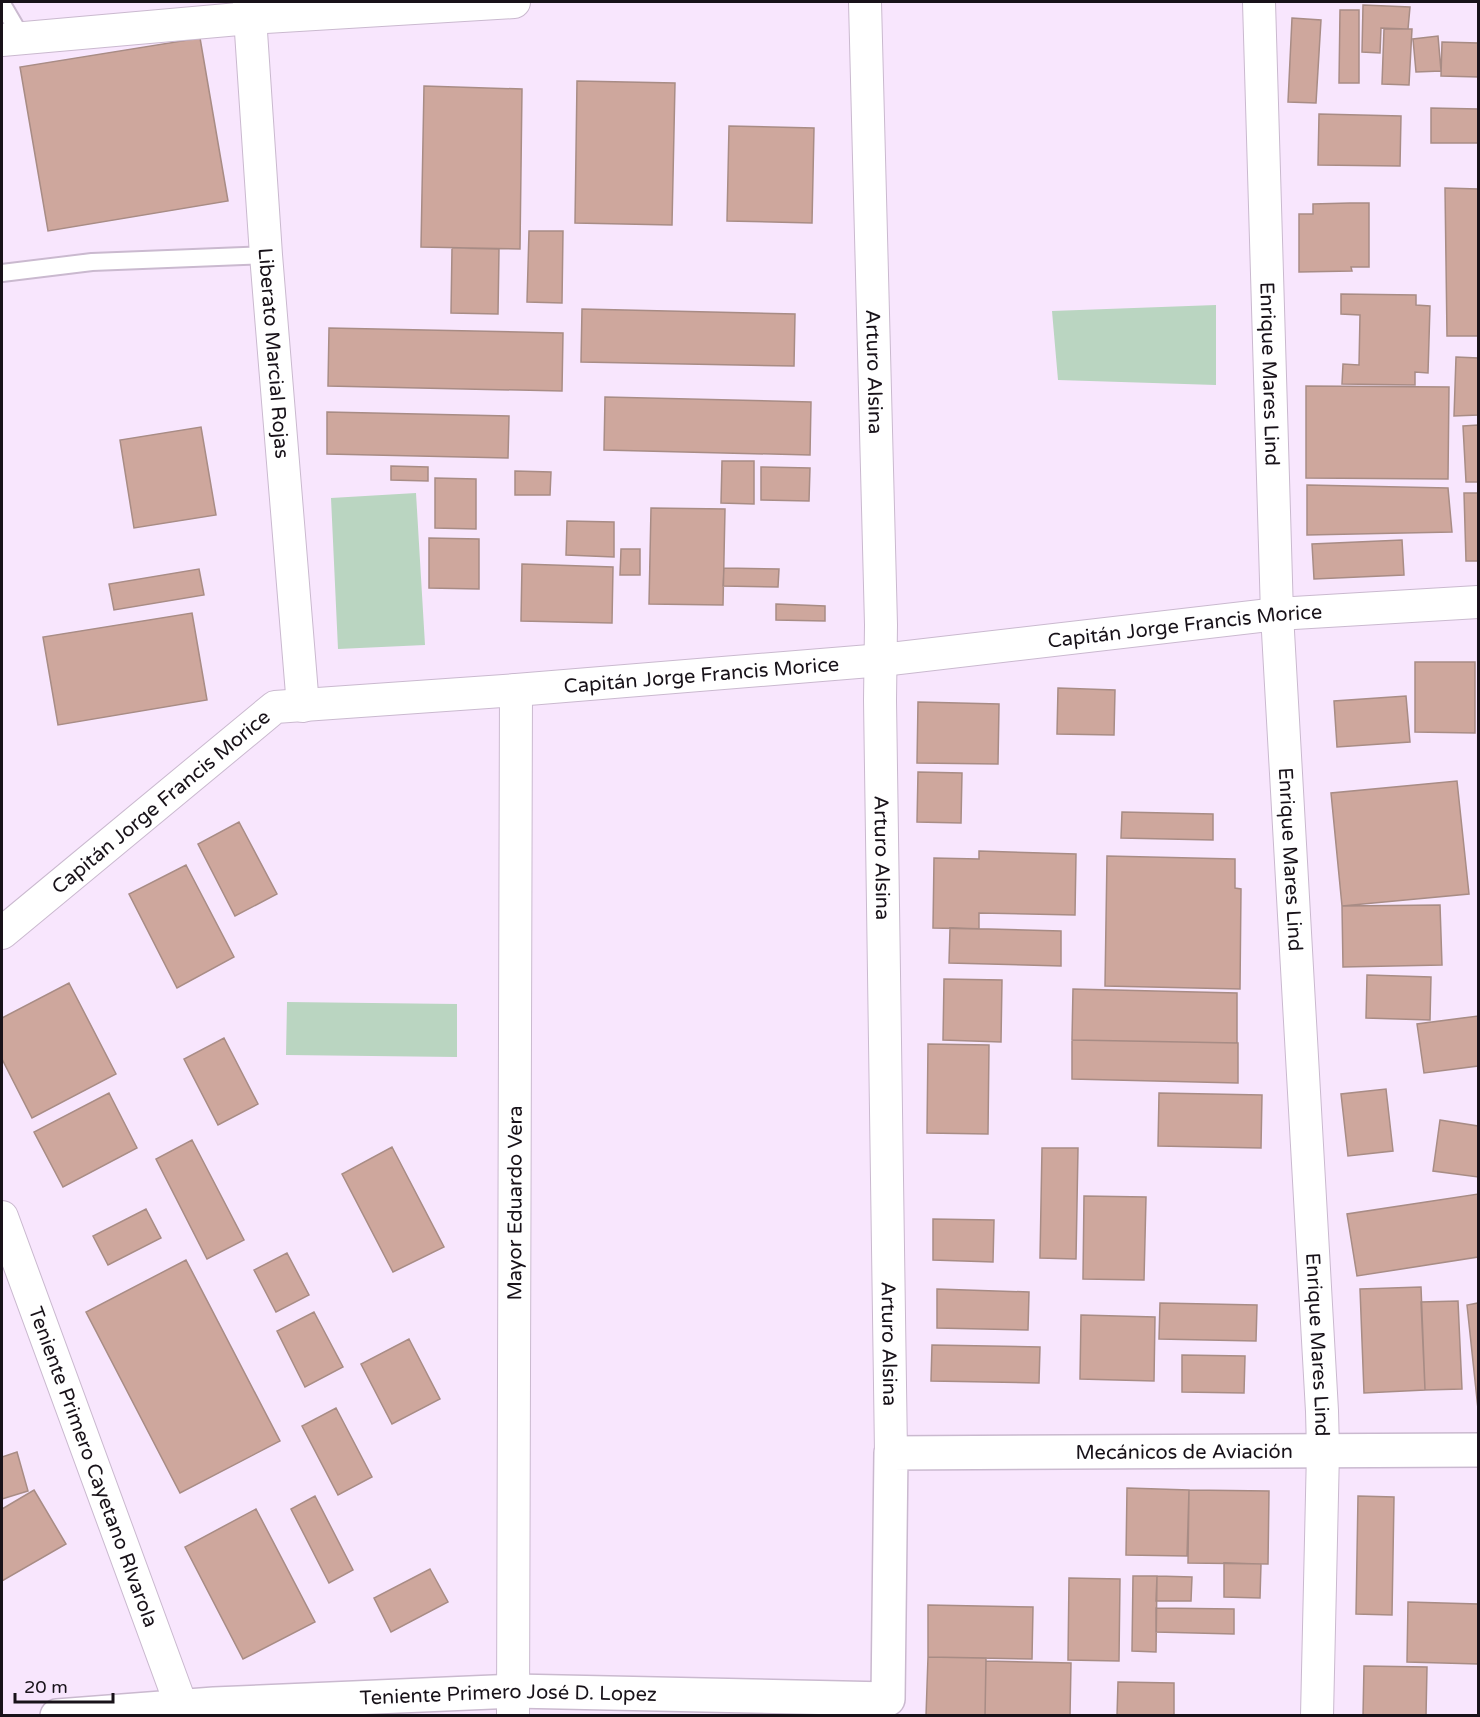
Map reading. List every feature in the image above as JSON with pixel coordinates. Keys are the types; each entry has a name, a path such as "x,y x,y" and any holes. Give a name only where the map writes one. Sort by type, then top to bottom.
{"street":[{"path":"12,39 250,10 514,2"},
{"name":"Arturo Alsina","path":"865,2 882,660 880,700 891,1454 888,1707"},
{"name":"Enrique Mares Lind","path":"1259,2 1277,614 1323,1451 1317,1716"},
{"name":"Liberato Marcial Rojas","path":"250,10 266,255 303,706"},
{"name":"Capitán Jorge Francis Morice","path":"2,933 275,707 882,660 1277,614 1479,602"},
{"name":"Mayor Eduardo Vera","path":"513,1703 516,690"},
{"name":"Teniente Primero Cayetano RIvarola","path":"2,1216 184,1711"},
{"name":"Mecánicos de Aviación","path":"891,1454 1479,1450"},
{"name":"Teniente Primero José D. Lopez","path":"57,1716 513,1703 888,1707"}],"lane":[{"path":"2,3 12,39"},
{"path":"2,273 92,262 266,255"}],"green space":[{"path":"1216,305 1216,385 1058,380 1052,311"},
{"path":"416,493 425,645 338,649 331,498"},
{"path":"287,1002 457,1004 457,1057 286,1055"}],"building":[{"path":"1363,5 1410,7 1408,29 1381,28 1380,53 1362,52"},
{"path":"1340,10 1359,10 1359,83 1339,83"},
{"path":"1292,18 1321,20 1316,103 1288,102"},
{"path":"1384,29 1412,29 1409,85 1382,84"},
{"path":"1438,36 1441,71 1416,72 1413,39"},
{"path":"200,38 228,201 48,231 20,67"},
{"path":"1442,42 1478,43 1478,77 1441,76"},
{"path":"577,81 675,83 672,225 575,223"},
{"path":"424,86 522,89 520,249 421,247"},
{"path":"1431,108 1478,109 1478,143 1431,143"},
{"path":"1319,114 1401,116 1400,166 1318,165"},
{"path":"729,126 814,128 812,223 727,221"},
{"path":"1445,188 1478,189 1478,336 1447,336"},
{"path":"1369,203 1369,267 1351,267 1352,271 1299,272 1299,214 1313,214 1313,204"},
{"path":"529,231 563,231 562,303 527,302"},
{"path":"452,248 499,249 498,314 451,313"},
{"path":"1341,294 1416,295 1416,305 1430,306 1428,373 1415,372 1415,385 1342,384 1343,364 1359,365 1360,315 1341,314"},
{"path":"582,309 795,314 794,366 581,362"},
{"path":"329,328 563,333 562,391 328,386"},
{"path":"1456,357 1478,358 1478,415 1454,416"},
{"path":"1306,386 1449,387 1448,479 1306,478"},
{"path":"605,397 811,402 810,455 604,450"},
{"path":"327,412 509,416 508,458 327,454"},
{"path":"1478,425 1478,482 1466,482 1463,426"},
{"path":"201,427 216,515 134,528 120,440"},
{"path":"722,461 754,461 754,504 721,503"},
{"path":"391,466 428,467 428,481 391,480"},
{"path":"761,467 810,468 809,501 761,500"},
{"path":"515,471 551,472 550,495 515,495"},
{"path":"435,478 476,479 476,529 435,528"},
{"path":"1307,485 1448,488 1452,532 1307,535"},
{"path":"1464,493 1478,493 1478,561 1466,561"},
{"path":"651,508 725,509 723,605 649,604"},
{"path":"567,521 614,522 614,557 566,555"},
{"path":"429,538 479,539 479,589 429,588"},
{"path":"1402,540 1404,575 1314,579 1312,544"},
{"path":"621,549 640,549 640,575 620,575"},
{"path":"522,564 613,567 612,623 521,621"},
{"path":"724,568 779,569 778,587 723,586"},
{"path":"199,569 204,595 114,610 109,584"},
{"path":"776,604 825,606 825,621 776,620"},
{"path":"192,613 207,700 58,725 43,637"},
{"path":"1415,662 1475,662 1475,733 1415,732"},
{"path":"1058,688 1115,690 1114,735 1057,734"},
{"path":"1406,696 1410,742 1337,747 1334,701"},
{"path":"918,702 999,704 998,764 917,763"},
{"path":"918,772 962,773 961,823 917,822"},
{"path":"1457,781 1469,894 1342,906 1331,793"},
{"path":"1122,812 1213,814 1213,840 1121,838"},
{"path":"239,822 277,894 235,916 198,844"},
{"path":"979,851 1076,854 1075,915 979,913 979,929 933,928 934,858 979,859"},
{"path":"1107,856 1235,859 1235,888 1241,889 1240,989 1105,986"},
{"path":"186,865 234,957 177,988 129,894"},
{"path":"1440,905 1442,965 1343,967 1342,906"},
{"path":"950,928 1061,931 1061,966 949,963"},
{"path":"1367,975 1431,977 1430,1020 1366,1018"},
{"path":"944,979 1002,980 1001,1042 943,1040"},
{"path":"69,983 116,1074 32,1118 2,1059 2,1018"},
{"path":"1073,989 1237,993 1237,1043 1072,1040"},
{"path":"1478,1016 1478,1066 1424,1073 1417,1024"},
{"path":"224,1038 258,1104 218,1125 184,1059"},
{"path":"1072,1040 1238,1043 1238,1083 1072,1079"},
{"path":"928,1044 989,1045 988,1134 927,1133"},
{"path":"1386,1089 1393,1151 1348,1156 1341,1094"},
{"path":"109,1093 137,1148 63,1187 34,1132"},
{"path":"1159,1093 1262,1095 1261,1148 1158,1146"},
{"path":"1440,1120 1478,1126 1478,1177 1433,1171"},
{"path":"192,1140 244,1240 207,1259 156,1159"},
{"path":"392,1147 444,1247 393,1272 342,1174"},
{"path":"1042,1148 1078,1148 1076,1259 1040,1258"},
{"path":"1478,1194 1478,1257 1357,1276 1347,1214"},
{"path":"1084,1196 1146,1197 1144,1280 1083,1279"},
{"path":"146,1209 161,1238 108,1265 93,1236"},
{"path":"933,1219 994,1220 993,1262 933,1260"},
{"path":"287,1253 309,1295 276,1312 254,1270"},
{"path":"186,1260 280,1441 180,1493 86,1312"},
{"path":"1421,1287 1425,1390 1364,1393 1360,1289"},
{"path":"937,1289 1029,1292 1028,1330 937,1328"},
{"path":"1458,1301 1462,1389 1425,1390 1421,1302"},
{"path":"1160,1303 1257,1305 1256,1341 1159,1339"},
{"path":"1478,1303 1478,1409 1467,1305"},
{"path":"314,1312 343,1367 305,1387 277,1331"},
{"path":"1081,1315 1155,1317 1154,1381 1080,1379"},
{"path":"409,1339 440,1399 392,1424 361,1364"},
{"path":"932,1345 1040,1347 1039,1383 931,1381"},
{"path":"1182,1355 1245,1356 1244,1393 1182,1392"},
{"path":"336,1408 372,1477 338,1495 302,1426"},
{"path":"17,1452 28,1491 2,1499 2,1457"},
{"path":"1127,1488 1189,1490 1187,1556 1126,1555"},
{"path":"34,1490 66,1544 2,1581 2,1509"},
{"path":"1189,1490 1269,1491 1268,1564 1188,1563"},
{"path":"315,1496 353,1570 329,1583 291,1509"},
{"path":"1358,1496 1394,1497 1392,1615 1356,1614"},
{"path":"256,1509 315,1622 243,1659 185,1547"},
{"path":"1224,1563 1261,1564 1260,1598 1224,1597"},
{"path":"430,1569 448,1602 391,1632 374,1598"},
{"path":"1133,1576 1157,1576 1156,1652 1132,1651"},
{"path":"1157,1576 1192,1577 1191,1601 1156,1601"},
{"path":"1069,1578 1120,1579 1119,1661 1068,1660"},
{"path":"1408,1602 1478,1604 1478,1664 1407,1662"},
{"path":"928,1605 1033,1607 1032,1659 928,1657"},
{"path":"1156,1608 1234,1609 1234,1634 1156,1632"},
{"path":"928,1657 986,1658 985,1716 926,1716"},
{"path":"986,1661 1071,1663 1070,1716 985,1716"},
{"path":"1364,1666 1427,1667 1426,1716 1363,1716"},
{"path":"1118,1682 1174,1683 1174,1716 1117,1716"}]}
